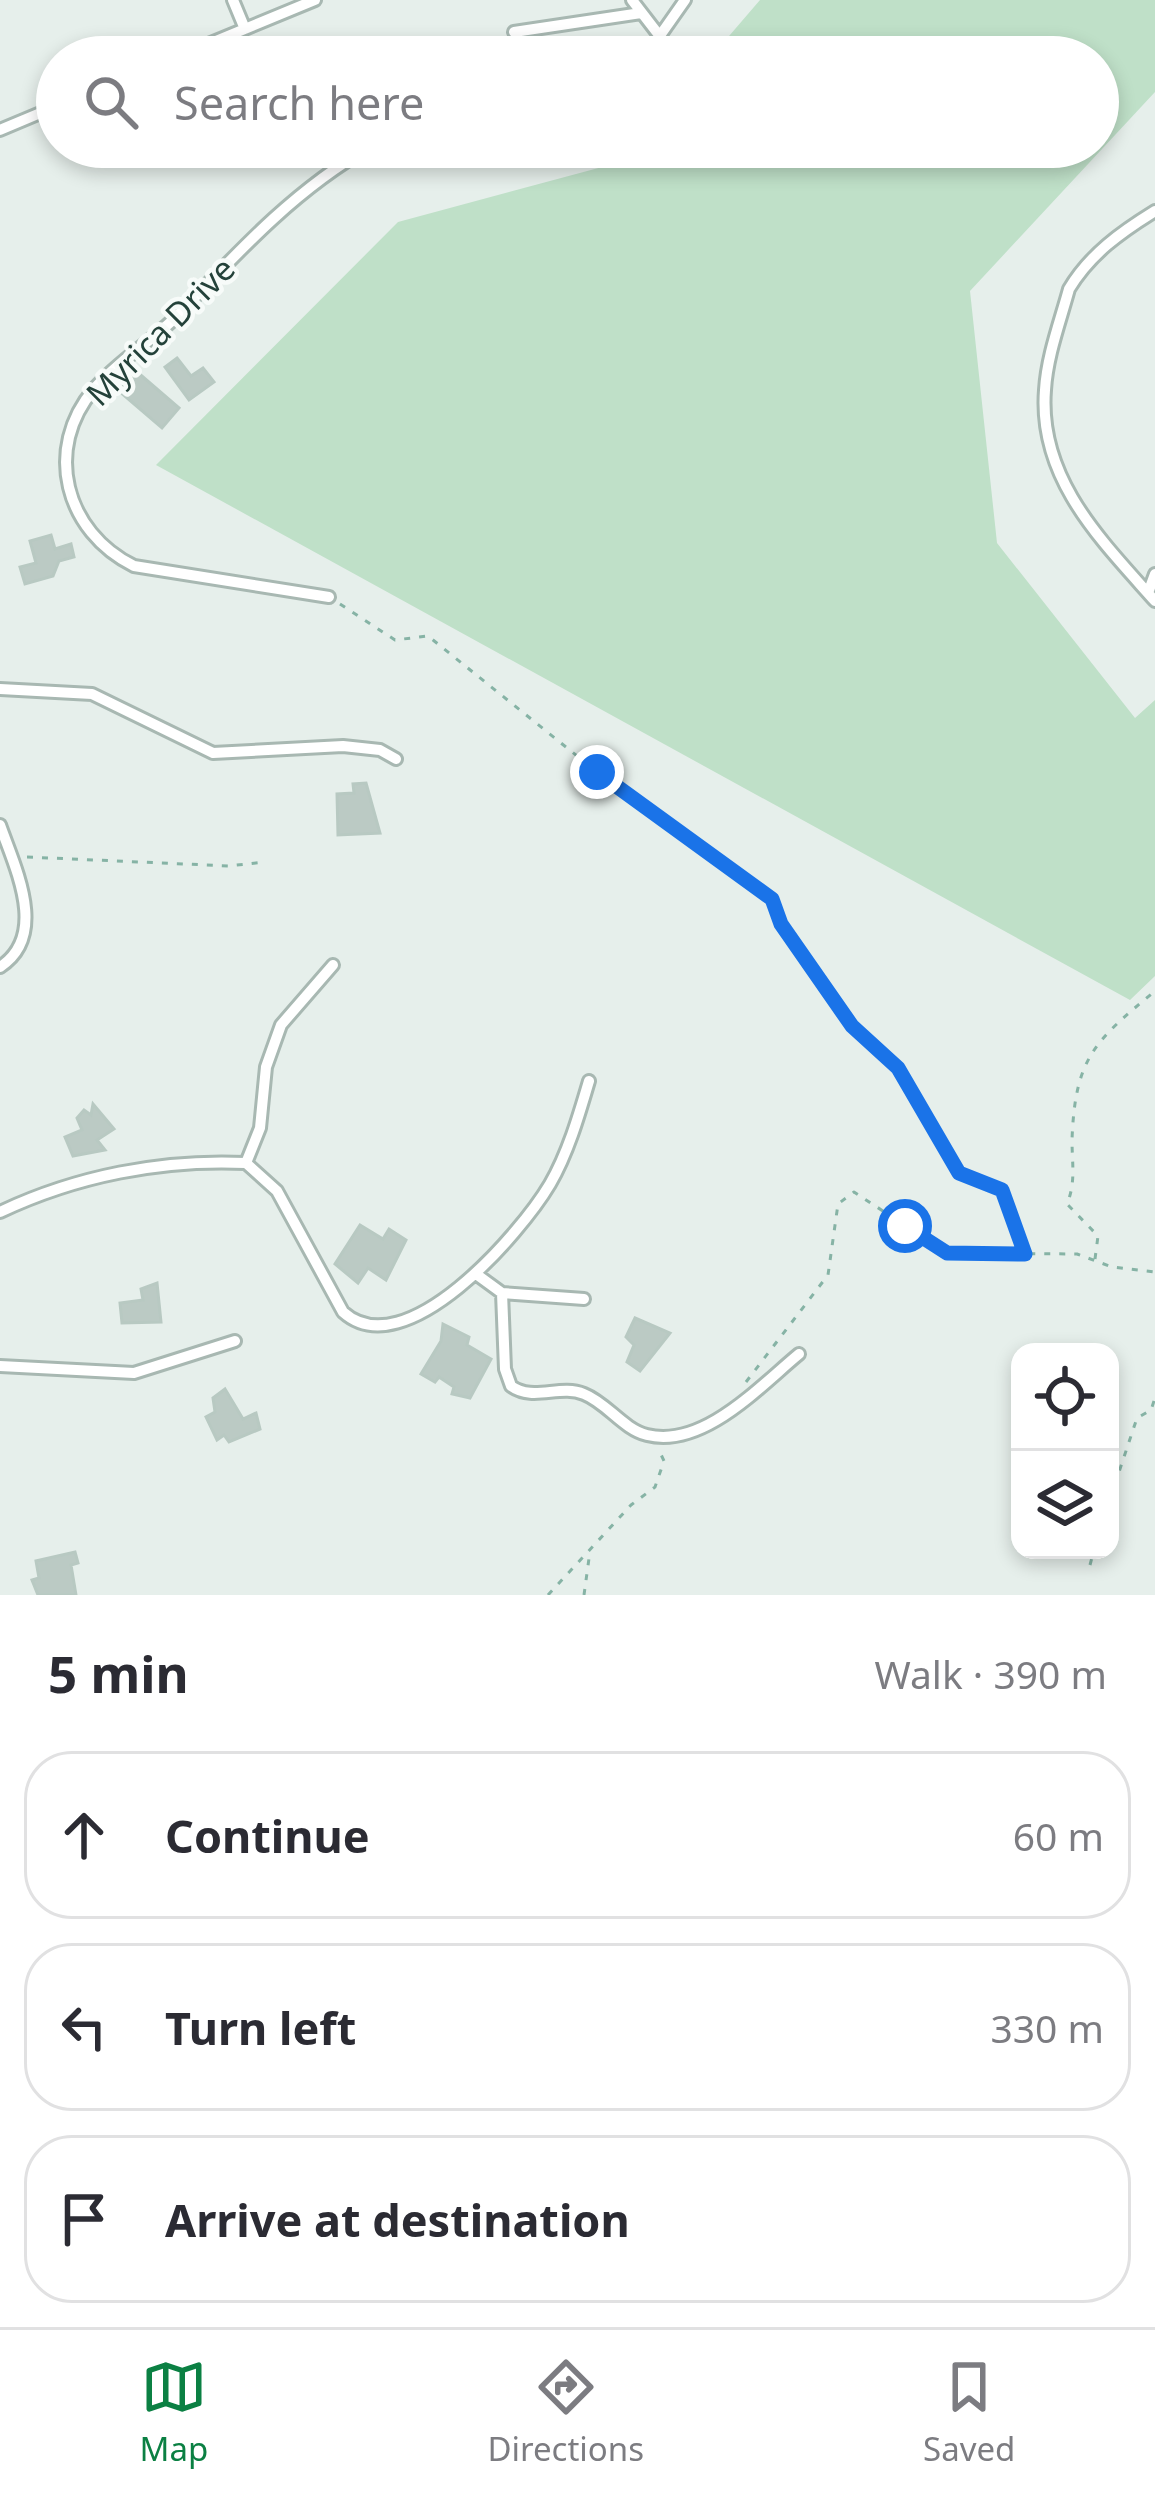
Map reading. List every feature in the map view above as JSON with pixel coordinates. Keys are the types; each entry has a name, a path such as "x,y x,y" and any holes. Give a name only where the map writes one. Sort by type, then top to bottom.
{"street":[{"path":"232,0 245,29"},
{"path":"228,36 314,0"},
{"path":"632,0 660,36"},
{"path":"663,36 685,0"},
{"path":"514,32 641,13"},
{"path":"0,130 36,115"},
{"name":"Myrica Drive","path":"329,597 134,566 113,555 73,509 65,479 74,430 92,391 155,338 304,190 338,168"},
{"path":"1152,597 1076,509 1048,428 1044,392 1069,289 1077,275 1123,231 1155,211"},
{"path":"1152,597 1155,574"},
{"path":"0,689 92,694 213,752 343,746 380,750 396,759"},
{"path":"0,825 26,921 20,945 0,968"},
{"path":"246,1163 260,1128 266,1066 281,1025 333,965"},
{"path":"0,1212 111,1175 188,1163 246,1163 278,1191 332,1298 359,1324 402,1322 476,1274 504,1246 553,1180 589,1081"},
{"path":"476,1274 502,1293 584,1299"},
{"path":"502,1293 512,1386 527,1393 581,1393 651,1436 688,1433 730,1408 800,1354"},
{"path":"0,1366 134,1372 235,1341"}],"path":[{"path":"329,597 395,640 428,636 597,772 772,899 781,924 852,1026 898,1068 959,1173 1002,1190 1025,1254"},
{"path":"11,856 230,866 264,862"},
{"path":"1095,1261 1098,1236 1067,1204 1076,1184 1071,1164 1077,1091 1094,1042 1155,991"},
{"path":"730,1408 828,1275 838,1204 854,1192 947,1253 1077,1255 1155,1272"},
{"path":"1119,1472 1137,1418 1151,1410 1155,1398"},
{"path":"548,1595 655,1487 664,1461 651,1436"},
{"path":"584,1595 591,1549"},
{"path":"1090,1565 1092,1559"}],"green space":[{"path":"760,0 1155,0 1155,92 1119,131 1119,36 729,36"},
{"path":"598,168 1084,168 970,291 997,543 1135,718 1155,700 1155,976 1130,1000 156,465 398,222"}],"building":[{"path":"177,358 191,376 203,368 214,382 189,400 165,367"},
{"path":"136,371 179,408 162,428 119,391"},
{"path":"51,535 55,549 71,544 74,557 59,561 53,576 25,584 20,567 36,563 30,541"},
{"path":"366,783 380,833 338,835 337,794 354,793 353,784"},
{"path":"93,1104 114,1129 97,1140 105,1150 73,1156 65,1137 82,1130 77,1118 84,1110 91,1115"},
{"path":"360,1225 383,1239 389,1229 406,1240 386,1280 368,1268 358,1283 335,1264"},
{"path":"157,1283 161,1322 122,1323 120,1303 143,1300 141,1289"},
{"path":"635,1318 670,1333 640,1371 627,1362 634,1345 626,1337"},
{"path":"443,1324 469,1337 467,1345 491,1359 470,1398 452,1394 454,1387 439,1377 435,1382 421,1374 441,1341"},
{"path":"225,1389 243,1419 256,1413 260,1429 229,1442 224,1435 217,1440 206,1417 215,1412 213,1398"},
{"path":"75,1552 78,1563 71,1565 76,1595 38,1595 32,1580 39,1578 36,1561"}],"route":[{"path":"597,772 772,899 781,924 839,1000 852,1026 898,1068 959,1173 1002,1190 1025,1254 985,1249 947,1253 905,1226"}]}
